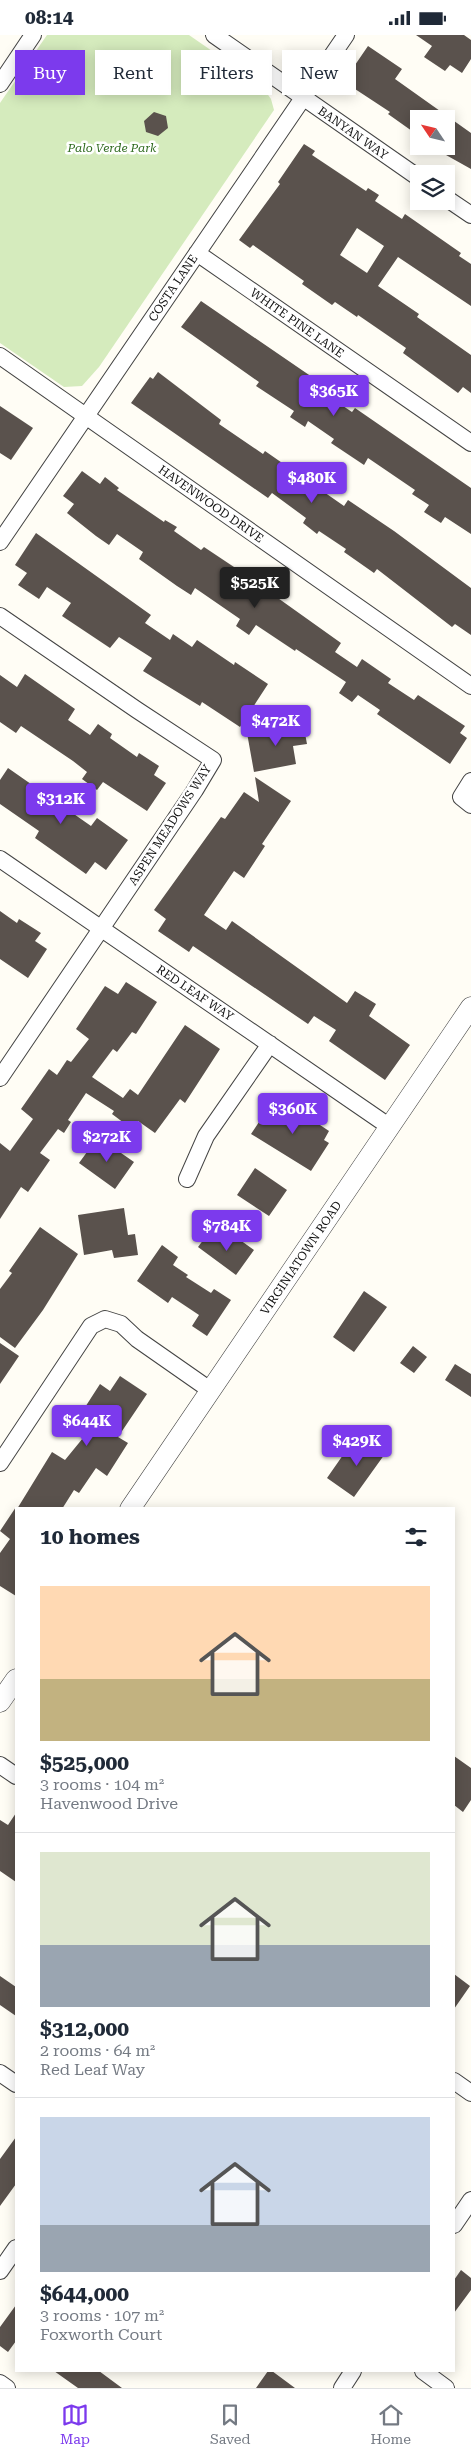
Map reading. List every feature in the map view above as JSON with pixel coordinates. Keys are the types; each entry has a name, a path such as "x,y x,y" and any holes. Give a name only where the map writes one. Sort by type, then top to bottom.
{"street":[{"path":"0,83 33,35"},
{"name":"BANYAN WAY","path":"214,35 410,172"},
{"name":"COSTA LANE","path":"0,542 346,35"},
{"path":"455,204 471,215"},
{"name":"WHITE PINE LANE","path":"197,253 471,443"},
{"name":"HAVENWOOD DRIVE","path":"0,356 471,687"},
{"name":"ASPEN MEADOWS WAY","path":"0,616 213,760 195,790 0,1078"},
{"path":"466,801 471,781"},
{"name":"RED LEAF WAY","path":"0,859 390,1127"},
{"name":"VIRGINIATOWN ROAD","path":"131,1507 471,1007"},
{"path":"187,1179 206,1136 270,1044"},
{"path":"0,1463 91,1326 106,1319 121,1324 137,1339 210,1390"},
{"path":"0,1703 15,1680"},
{"path":"0,1765 15,1776"},
{"path":"0,2073 15,2083"},
{"path":"455,2082 471,2093"},
{"path":"455,2224 471,2200"},
{"path":"0,2271 15,2249"},
{"path":"342,2388 352,2372"},
{"path":"424,2372 446,2388"},
{"path":"0,2383 7,2388"}],"green space":[{"name":"Palo Verde Park","path":"47,35 189,35 211,50 181,50 181,95 268,95 274,110 99,367 82,386 64,387 0,343 0,103 15,81 15,95 85,95 85,50 37,50"}],"building":[{"path":"416,35 464,35 471,40 471,59 462,73 450,65 445,71 424,57 432,46"},
{"path":"368,46 402,69 395,79 439,110 410,110 410,130 388,114 390,112 356,90 356,64"},
{"path":"154,112 166,116 168,128 158,136 146,132 144,121"},
{"path":"455,122 471,133 471,169 446,155 455,155"},
{"path":"304,144 315,151 312,155 366,191 368,188 379,195 375,201 402,219 405,214 461,253 459,256 471,264 471,306 398,257 378,286 419,314 417,317 471,355 471,393 463,387 458,393 403,353 406,348 358,315 357,317 335,302 332,305 302,284 304,281 253,245 250,248 239,240 280,184 278,182","holes":["357,228 384,246 367,273 340,255"]},
{"path":"201,301 331,390 328,396 352,412 355,408 471,488 471,534 445,517 441,523 424,512 429,505 412,494 415,490 368,458 364,465 331,443 334,439 308,421 305,427 290,417 294,411 256,386 259,382 181,327"},
{"path":"158,372 221,420 219,424 263,454 265,451 344,506 348,500 394,531 471,588 471,635 455,624 452,627 377,569 374,573 344,552 346,549 319,531 317,534 303,523 306,518 272,493 268,498 131,403 150,377 153,379"},
{"path":"0,406 33,428 11,460 0,453"},
{"path":"82,471 100,484 105,477 119,488 117,490 164,522 165,520 177,527 174,531 201,550 204,547 237,569 233,575 257,592 261,586 341,643 335,652 357,667 362,659 391,679 388,683 414,700 418,695 465,726 460,733 467,738 450,764 377,714 380,710 358,695 352,702 339,693 346,682 296,649 295,651 256,625 249,635 236,626 240,619 195,588 191,595 177,586 139,559 143,552 117,534 109,545 67,513 74,504 63,496"},
{"path":"36,533 151,615 145,623 170,640 173,634 192,647 197,640 234,665 235,662 268,684 240,727 202,702 200,706 143,671 152,658 119,637 110,648 62,616 71,603 47,587 39,599 18,585 27,573 15,565"},
{"path":"25,674 75,709 68,720 90,735 98,724 112,734 110,738 137,757 139,753 159,766 154,775 166,783 147,811 103,782 97,790 82,779 87,772 73,761 21,726 16,733 0,722 0,675 17,687"},
{"path":"303,723 307,744 293,746 296,764 254,772 247,733"},
{"path":"8,768 91,826 97,818 128,840 106,870 95,862 86,874 35,838 39,831 0,804 0,780"},
{"path":"255,777 291,801 262,844 265,846 244,878 234,871 204,915 226,930 232,921 347,1003 355,991 376,1004 369,1016 410,1045 385,1080 329,1041 336,1030 314,1016 308,1024 193,946 189,952 158,931 166,919 154,910 221,817 225,819 244,792 259,802"},
{"path":"0,911 17,923 19,919 41,933 35,941 47,949 28,978 0,959"},
{"path":"126,982 157,1002 136,1034 132,1032 117,1052 113,1049 92,1077 123,1098 130,1089 138,1095 185,1025 220,1049 185,1103 180,1099 155,1133 138,1121 132,1129 112,1114 114,1111 86,1093 68,1120 71,1122 64,1133 58,1129 40,1153 50,1160 28,1192 21,1187 0,1219 0,1143 10,1151 33,1119 21,1109 49,1069 57,1075 67,1060 71,1062 89,1039 76,1029 105,986 118,994"},
{"path":"284,1101 329,1131 324,1140 329,1143 311,1171 251,1134 265,1113 273,1118"},
{"path":"98,1137 134,1162 115,1189 79,1163"},
{"path":"255,1168 287,1190 269,1216 237,1195"},
{"path":"124,1208 128,1235 135,1234 138,1255 114,1258 112,1250 84,1255 78,1215"},
{"path":"40,1227 78,1254 43,1310 15,1348 0,1337 0,1289 12,1273 9,1271"},
{"path":"210,1231 227,1243 233,1235 254,1250 236,1275 198,1247"},
{"path":"162,1245 178,1257 173,1265 188,1275 186,1277 211,1293 214,1289 231,1300 207,1336 192,1326 199,1315 172,1297 168,1303 137,1281"},
{"path":"364,1291 387,1307 354,1352 333,1337"},
{"path":"0,1343 19,1356 0,1384"},
{"path":"413,1346 427,1357 414,1373 400,1363"},
{"path":"455,1364 471,1374 471,1397 445,1380"},
{"path":"120,1376 147,1394 118,1437 128,1443 107,1476 96,1468 79,1493 74,1490 63,1507 18,1507 52,1452 65,1460 83,1438 71,1429 100,1384 110,1391"},
{"path":"370,1438 387,1451 354,1497 327,1478 350,1445 360,1452"},
{"path":"15,1508 15,1595 0,1586 0,1553 10,1539 0,1531"},
{"path":"455,1757 471,1768 471,1800 463,1812 455,1806"},
{"path":"15,1814 15,1881 0,1871 0,1820 8,1825"},
{"path":"455,1975 470,1986 455,2008"},
{"path":"0,1976 15,1986 15,2015 0,2005"},
{"path":"15,2138 15,2185 0,2206 0,2159"},
{"path":"461,2270 471,2278 471,2290 455,2312 455,2279"},
{"path":"15,2306 15,2342 8,2352 0,2346 0,2327"},
{"path":"55,2372 100,2372 122,2388 78,2388"},
{"path":"267,2372 273,2372 295,2388 256,2388"}]}
